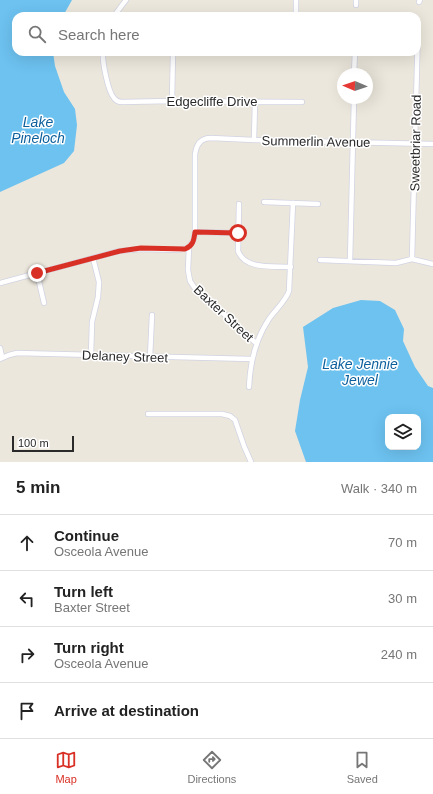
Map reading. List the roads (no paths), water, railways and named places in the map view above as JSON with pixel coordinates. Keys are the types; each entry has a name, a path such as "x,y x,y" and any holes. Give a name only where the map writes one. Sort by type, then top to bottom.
{"street":[{"path":"117,12 126,0"},
{"path":"296,0 296,12"},
{"name":"Edgecliffe Drive","path":"102,56 102,60 112,97 116,101 302,102"},
{"path":"172,101 173,56"},
{"path":"354,56 354,68"},
{"name":"Sweetbriar Road","path":"412,259 418,56"},
{"path":"254,140 255,102"},
{"path":"350,261 354,104"},
{"name":"Summerlin Avenue","path":"200,142 207,138 211,138 433,144"},
{"name":"Baxter Street","path":"200,142 196,149 195,155 195,232 194,239 189,247 189,275 194,287 256,343"},
{"path":"264,202 318,204"},
{"path":"249,388 252,359 256,343 264,327 286,298 290,284 293,203"},
{"path":"239,204 238,251 241,257 248,263 257,266 290,267"},
{"path":"195,232 238,233"},
{"path":"0,283 94,258 131,250 151,248 179,250 189,247"},
{"path":"90,355 92,322 98,297 99,282 94,258"},
{"path":"320,260 396,263 412,259 433,264"},
{"path":"37,273 44,303"},
{"path":"150,357 152,315"},
{"path":"0,348 1,358"},
{"name":"Delaney Street","path":"1,358 17,353 252,359"},
{"path":"148,414 226,415 233,417 251,462"}],"water":[{"name":"Lake Pineloch","path":"0,0 72,0 65,12 12,12 12,56 54,56 55,66 64,92 75,109 77,125 74,151 64,163 0,192"},
{"name":"Lake Jennie Jewel","path":"361,300 380,301 395,310 404,329 403,341 415,367 428,386 433,388 433,462 306,462 295,431 300,400 308,367 303,327 333,308"}]}
